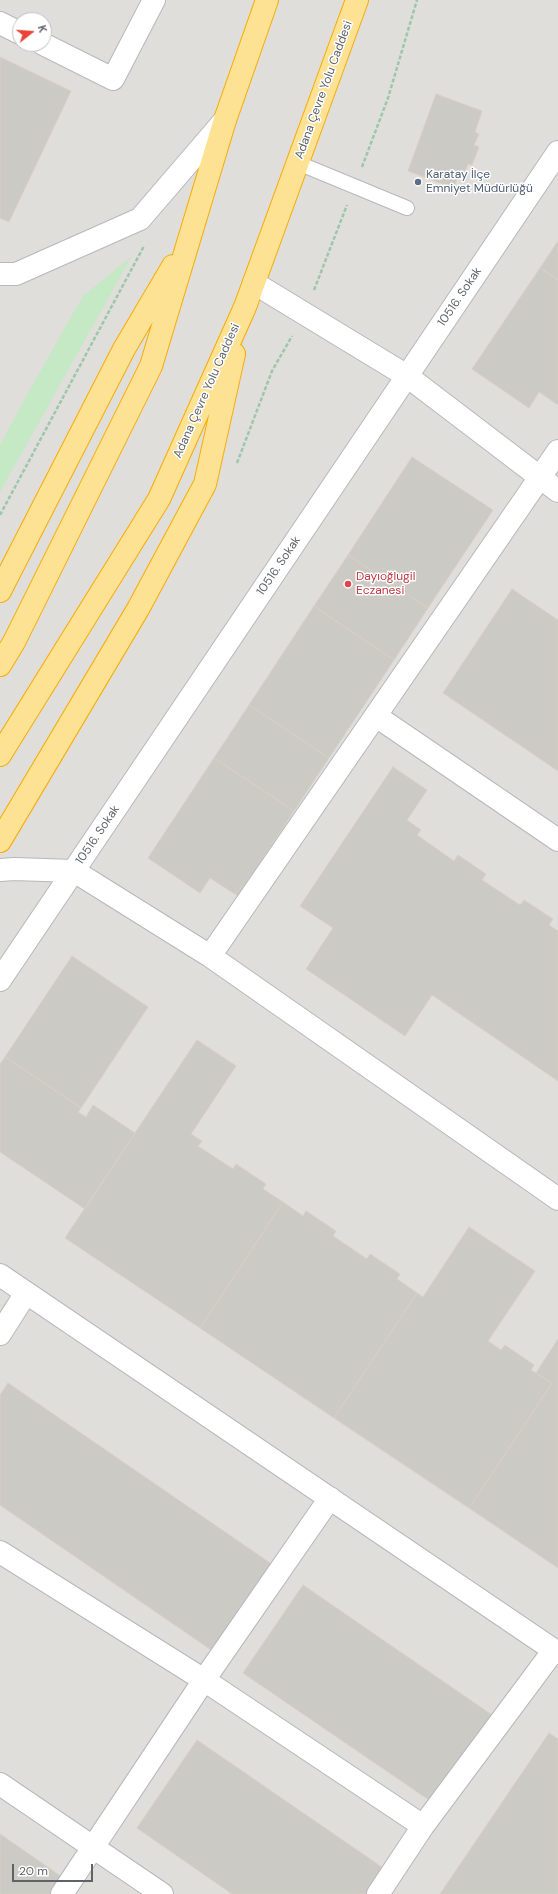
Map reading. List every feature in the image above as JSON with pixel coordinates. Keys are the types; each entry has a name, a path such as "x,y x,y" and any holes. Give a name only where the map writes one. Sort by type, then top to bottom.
{"highway":[{"path":"0,665 14,642 151,366 225,120 266,0"},
{"name":"Adana Çevre Yolu Caddesi","path":"0,755 159,499 245,307 357,0"},
{"path":"0,591 124,349 190,236"},
{"path":"0,841 138,609 205,484 245,307"}],"street":[{"path":"52,49 113,79 154,0"},
{"path":"0,23 12,29"},
{"path":"0,274 16,274 140,219 225,120"},
{"name":"10516. Sokak","path":"0,980 558,152"},
{"path":"254,283 407,376 540,479 558,491"},
{"path":"210,956 558,451"},
{"path":"376,716 558,840"},
{"path":"0,870 74,871 210,956 558,1199"},
{"path":"0,1275 556,1652 423,1826 378,1894"},
{"path":"0,1334 26,1292"},
{"path":"62,1894 204,1680 330,1498"},
{"path":"0,1552 204,1680 423,1826"},
{"path":"0,1784 162,1894"}],"lane":[{"path":"298,163 407,208"}],"path":[{"path":"0,515 146,241"}],"shaded area":[{"path":"0,0 558,0 558,1894 0,1894"}],"green space":[{"path":"132,256 0,492 0,445 28,393 83,296"}],"building":[{"path":"0,57 71,91 9,222 0,218"},
{"path":"436,94 482,111 475,132 479,134 474,145 479,147 472,165 468,164 463,177 458,176 454,188 408,171"},
{"path":"558,241 558,280 540,268"},
{"path":"540,268 558,280 558,405 539,392 529,408 472,369"},
{"path":"412,457 493,510 428,608 348,555"},
{"path":"348,555 428,608 394,660 314,606"},
{"path":"512,589 558,620 558,771 443,693"},
{"path":"314,606 394,660 329,758 249,705"},
{"path":"249,705 329,758 294,811 214,758"},
{"path":"214,758 294,811 238,896 210,878 200,893 148,858"},
{"path":"393,767 427,790 407,820 421,830 417,835 454,861 458,855 486,874 482,880 520,905 524,900 553,919 549,925 558,931 558,1081 432,995 405,1036 306,969 333,928 300,906"},
{"path":"72,956 148,1007 81,1108 5,1057"},
{"path":"197,1040 236,1066 191,1134 202,1141 198,1146 233,1169 236,1164 266,1184 263,1189 283,1202 200,1328 65,1238"},
{"path":"5,1057 81,1108 78,1112 86,1117 93,1105 135,1133 85,1209 0,1152 0,1064"},
{"path":"283,1202 303,1216 306,1211 336,1231 333,1236 367,1259 370,1254 400,1274 397,1279 417,1293 334,1418 200,1328"},
{"path":"469,1227 535,1271 488,1341 501,1350 505,1345 534,1365 531,1370 552,1383 469,1508 334,1418 417,1293 423,1297"},
{"path":"558,1339 558,1568 469,1508 552,1383 536,1373"},
{"path":"8,1383 276,1567 217,1654 0,1505 0,1395"},
{"path":"303,1585 492,1715 432,1802 243,1673"},
{"path":"549,1733 558,1739 558,1894 440,1894"},
{"path":"197,1740 386,1870 369,1894 232,1894 137,1828"},
{"path":"0,1834 65,1879 55,1894 0,1894"}],"place":[{"name":"Karatay İlçe Emniyet Müdürlüğü","path":"418,182"},
{"name":"Dayıoğlugil Eczanesi","path":"348,584"}]}
